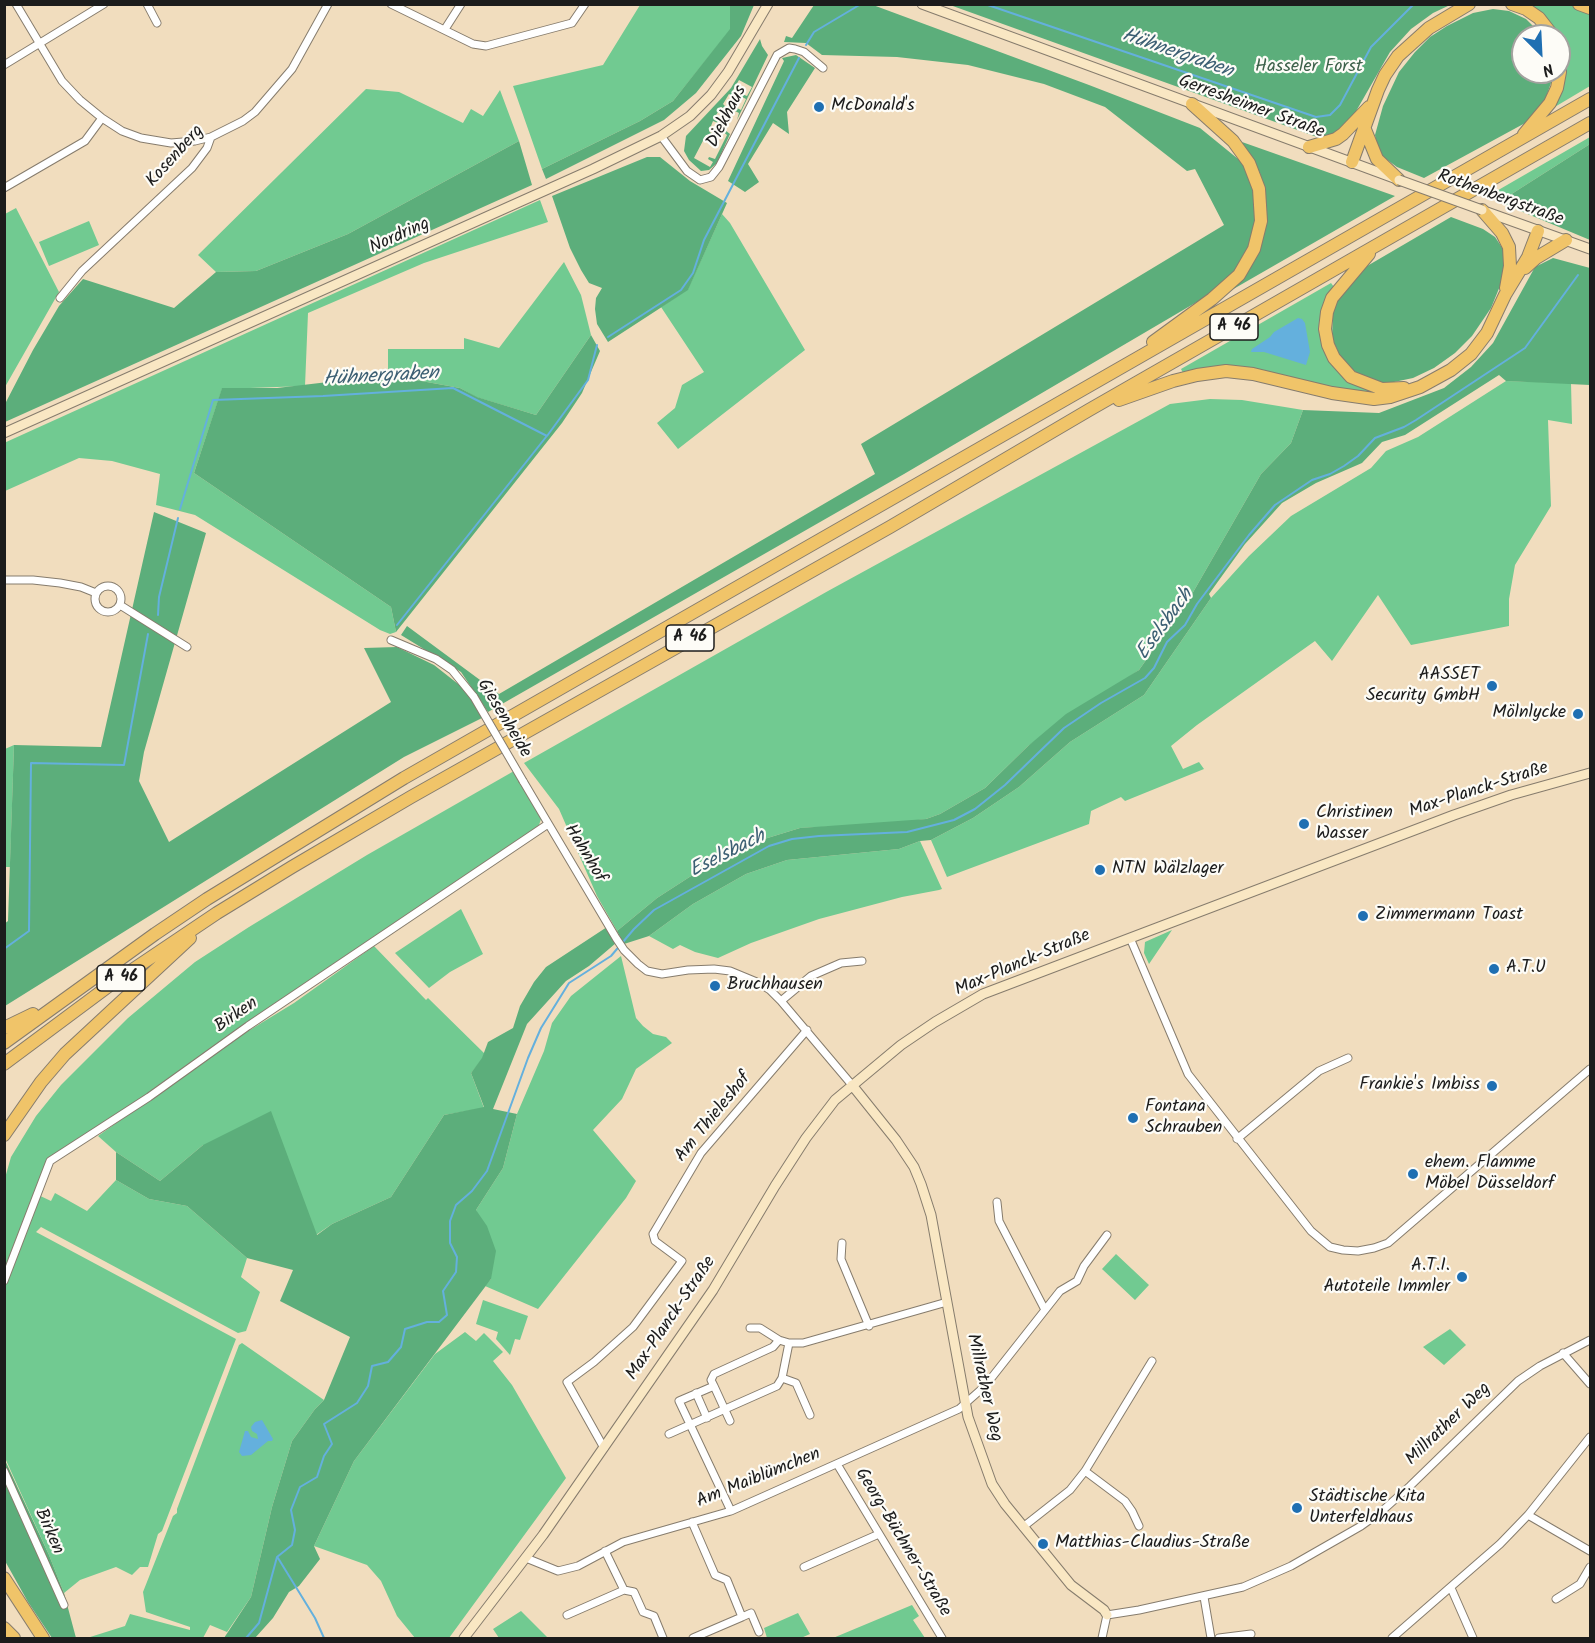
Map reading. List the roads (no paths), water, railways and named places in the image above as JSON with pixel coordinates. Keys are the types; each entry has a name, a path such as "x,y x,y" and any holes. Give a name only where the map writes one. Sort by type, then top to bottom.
{"highway":[{"path":"1352,162 1385,75 1411,44 1437,22 1468,4"},
{"path":"1512,4 1526,9 1544,24"},
{"path":"1579,4 1590,8"},
{"path":"1520,140 1550,104 1558,84"},
{"name":"A 46","path":"4,1043 222,890 404,778 1590,99"},
{"path":"1309,147 1343,135 1374,101"},
{"path":"1103,378 1227,287 1247,262 1258,236 1261,220 1260,197 1255,174 1233,141 1192,104"},
{"name":"A 46","path":"4,1064 110,985 217,913 411,797 890,527 1089,410 1590,123"},
{"path":"1365,127 1377,159 1399,180"},
{"path":"1482,210 1502,233 1509,247 1510,266 1505,295"},
{"path":"1089,410 1173,381 1226,371 1254,374 1332,393 1374,399 1390,397 1420,387 1444,375 1471,354 1487,333 1505,295 1533,247 1538,231"},
{"path":"1516,278 1536,258 1566,240"},
{"path":"1378,244 1332,298 1326,320 1328,345 1341,368 1351,377 1365,384 1382,389 1420,387"},
{"path":"4,1135 40,1082 65,1054 217,913"},
{"path":"4,1029 64,999"},
{"path":"4,1578 43,1638"},
{"path":"4,1628 14,1638"}],"street":[{"path":"16,4 62,81 102,118 122,131 156,141 195,141 211,137"},
{"path":"4,65 104,4"},
{"path":"147,4 157,23"},
{"name":"Kosenberg","path":"60,298 82,271 192,168 207,148 211,137 243,121 265,101 292,69 328,4"},
{"path":"391,4 402,6 473,44 492,45 572,22 585,4"},
{"path":"445,29 461,4"},
{"name":"Gerresheimer Straße","path":"922,4 1399,180"},
{"name":"Nordring","path":"4,433 593,169 661,136 690,116 711,95 729,72 765,8"},
{"name":"Diekhaus","path":"661,136 687,171 700,180 711,177 719,167 777,55 789,48 795,49 804,52 823,68"},
{"path":"4,189 85,141 102,118"},
{"name":"Rothenbergstraße","path":"1399,180 1590,249"},
{"path":"4,580 60,583 96,593"},
{"path":"102,587 114,587 120,593 120,605 114,611 105,612 97,607 96,593 102,587"},
{"path":"120,605 187,647"},
{"name":"Giesenheide","path":"391,640 436,659 452,670 474,697 523,781"},
{"name":"Max-Planck-Straße","path":"464,1638 526,1558 713,1290 799,1148 835,1100 901,1045 983,994 1459,813 1511,795 1590,773"},
{"name":"Hahnhof","path":"523,781 624,950 647,971 662,974 714,969 730,971 759,983 781,1001 852,1085"},
{"name":"Birken","path":"4,1281 50,1161 149,1097 248,1026 548,824"},
{"path":"1130,938 1185,1069 1202,1094 1311,1231 1330,1247 1343,1250 1374,1248 1388,1243 1590,1069"},
{"path":"781,1001 812,976 841,963 862,961"},
{"name":"Am Thieleshof","path":"604,1448 567,1383 633,1327 682,1261 655,1241 653,1234 701,1153 807,1030"},
{"path":"1237,1139 1319,1071 1348,1058"},
{"name":"Millrather Weg","path":"852,1085 896,1140 914,1167 931,1215 966,1404 992,1484 1023,1527 1071,1585 1104,1610 1107,1615 1204,1597 1264,1579 1361,1526 1410,1486 1518,1381 1563,1353 1590,1340"},
{"path":"997,1202 999,1221 1045,1310"},
{"name":"Am Maiblümchen","path":"526,1558 558,1571 578,1566 623,1542 731,1511 959,1409 985,1386 1060,1291 1077,1281 1084,1266 1107,1235"},
{"path":"842,1244 841,1259 869,1326"},
{"path":"750,1328 760,1328 779,1340 789,1343 816,1341 947,1302"},
{"path":"730,1421 711,1380 714,1374 773,1347 779,1340"},
{"path":"669,1434 777,1386 782,1378 789,1343"},
{"path":"1563,1353 1590,1384"},
{"path":"1023,1527 1070,1490 1085,1471 1152,1361"},
{"path":"782,1378 796,1383 810,1414"},
{"path":"714,1386 679,1401 731,1511"},
{"path":"696,1393 707,1418"},
{"path":"1392,1638 1500,1544 1528,1515 1590,1437"},
{"name":"Georg-Büchner-Straße","path":"837,1464 942,1638"},
{"name":"Birken","path":"4,1470 64,1605"},
{"path":"1085,1471 1125,1501 1138,1526"},
{"path":"1528,1515 1590,1551"},
{"path":"692,1522 716,1575 727,1580 742,1617"},
{"path":"804,1567 879,1534"},
{"path":"605,1551 624,1590"},
{"path":"1556,1599 1580,1584 1590,1567"},
{"path":"1451,1588 1473,1638"},
{"path":"567,1615 624,1590 634,1592 643,1612 654,1616 663,1638"},
{"path":"1204,1597 1211,1638"},
{"path":"693,1638 751,1613 759,1632"},
{"path":"1101,1638 1107,1615"},
{"path":"1219,1638 1251,1634"}],"water":[{"path":"1298,318 1305,323 1310,352 1306,365 1264,352 1251,352 1274,332"},
{"path":"262,1420 272,1441 268,1441 251,1455 242,1456 239,1452 245,1431 248,1431 251,1437 258,1439 251,1427 255,1422"}],"waterway":[{"name":"Hühnergraben","path":"806,45 814,32 861,4"},
{"name":"Hühnergraben","path":"985,4 1316,117 1330,115 1340,105 1371,47 1414,4"},
{"name":"Hühnergraben","path":"608,337 681,290 693,273 704,240 799,58"},
{"name":"Eselsbach","path":"246,1638 259,1623 277,1557 292,1545 295,1530 291,1510 300,1487 317,1477 324,1456 332,1444 324,1424 357,1403 368,1386 372,1366 388,1362 401,1347 405,1329 427,1322 439,1322 447,1315 443,1291 456,1272 457,1257 450,1243 450,1221 456,1205 472,1191 487,1171 541,1028 569,983 611,956 654,910 769,846 792,839 819,836 907,832 954,820 975,809 1005,785 1064,728 1101,703 1145,678 1154,668 1167,642 1185,625 1197,604 1249,535 1275,505 1312,480 1344,466 1358,456 1375,438 1416,420 1525,348 1578,275"},
{"name":"Hühnergraben","path":"180,509 213,400 453,388 547,436 588,380 597,345"},
{"path":"397,625 546,437"},
{"name":"Hühnergraben","path":"158,615 159,597 178,518"},
{"name":"Hühnergraben","path":"4,949 29,931 31,763 124,765 148,634"},
{"path":"278,1558 315,1618 324,1638"}],"place":[{"name":"McDonald's","path":"819,107"},
{"name":"AASSET Security GmbH","path":"1492,686"},
{"name":"Mölnlycke","path":"1578,714"},
{"name":"Christinen Wasser","path":"1304,824"},
{"name":"NTN Wälzlager","path":"1100,870"},
{"name":"Zimmermann Toast","path":"1363,916"},
{"name":"A.T.U","path":"1494,969"},
{"name":"Bruchhausen","path":"715,986"},
{"name":"Frankie's Imbiss","path":"1492,1086"},
{"name":"Fontana Schrauben","path":"1133,1118"},
{"name":"ehem. Flamme Möbel Düsseldorf","path":"1413,1174"},
{"name":"A.T.I. Autoteile Immler","path":"1462,1277"},
{"name":"Städtische Kita Unterfeldhaus","path":"1297,1508"},
{"name":"Matthias-Claudius-Straße","path":"1043,1544"}],"park label":[{"name":"Hasseler Forst","path":"1309,68"}]}
